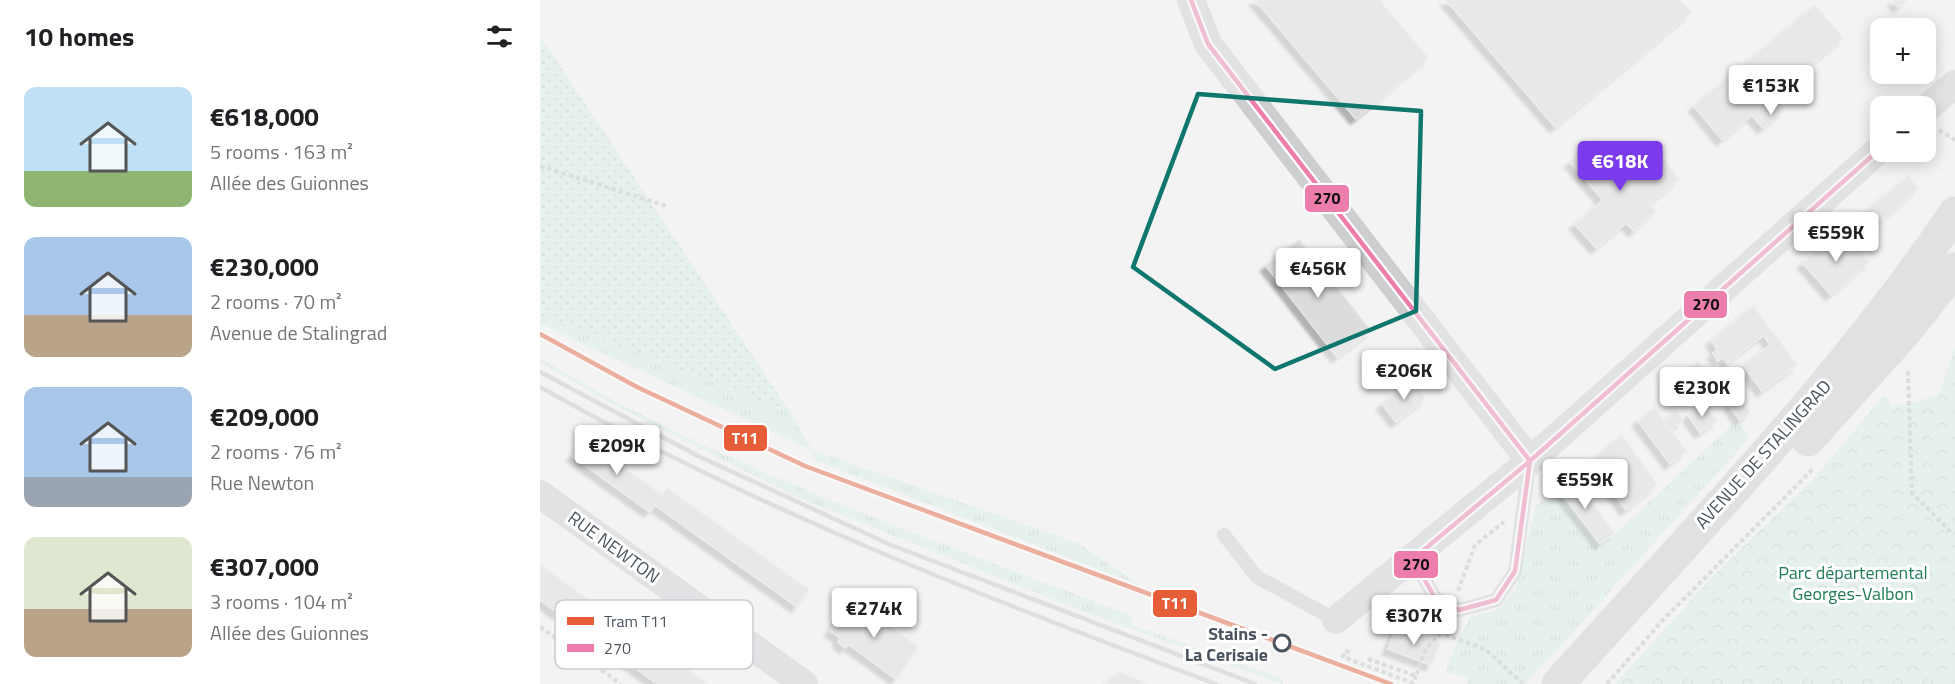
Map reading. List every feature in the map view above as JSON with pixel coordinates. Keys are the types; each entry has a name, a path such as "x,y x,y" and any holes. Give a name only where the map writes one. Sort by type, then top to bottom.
{"main road":[{"name":"AVENUE DE STALINGRAD","path":"1570,682 1816,398 1916,271 1955,213"},
{"name":"AVENUE DE STALINGRAD","path":"1570,682 1906,331 1955,269"}],"street":[{"path":"1191,0 1208,44 1530,460"},
{"path":"1936,100 1955,84"},
{"path":"1336,620 1413,559 1530,460 1870,158"},
{"name":"RUE NEWTON","path":"540,494 687,600"},
{"name":"RUE NEWTON","path":"753,647 804,684"}],"lane":[{"path":"1413,559 1435,598 1459,610 1496,600 1515,570 1530,460"},
{"path":"1224,535 1257,577 1336,620"}],"path":[{"path":"540,166 667,206"},
{"path":"1900,370 1908,362 1912,493 1950,532 1955,533"},
{"path":"1607,684 1663,620 1816,466"},
{"path":"1350,652 1345,651 1343,657 1413,683 1425,650 1441,633 1475,545 1555,479"},
{"path":"540,627 555,638"},
{"path":"1441,633 1485,649 1523,684"},
{"path":"1368,659 1416,676"},
{"path":"600,669 621,684"}],"highlighted area":[{"path":"1198,94 1421,111 1416,311 1275,369 1133,267"}],"green space":[{"path":"540,36 790,412 540,315"},
{"path":"540,315 790,412 812,450 1078,543 1140,585 814,460 811,450 557,332 540,323"},
{"name":"Parc départemental Georges-Valbon","path":"1955,346 1955,684 1615,684 1712,577 1815,477 1883,396 1889,400 1891,405 1909,404 1940,394"},
{"path":"540,358 682,435 756,469 906,530 1133,616 1130,624 1284,679 1282,684 1082,611 792,495 616,406 540,362"},
{"path":"1737,420 1750,437 1526,684 1467,684 1469,678 1446,672 1459,637 1470,618 1498,609 1515,591 1535,507 1561,485 1610,539"}],"building":[{"path":"1255,0 1379,0 1428,58 1356,119"},
{"path":"1446,0 1680,0 1691,13 1555,127"},
{"path":"1893,0 1907,0 1898,7"},
{"path":"1815,5 1843,38 1774,96 1780,103 1757,121 1752,115 1722,140 1694,106"},
{"path":"1780,103 1784,110 1763,128 1757,121"},
{"path":"1597,140 1628,178 1657,152 1679,179 1649,204 1656,211 1634,231 1626,223 1596,248 1575,224 1603,200 1570,162"},
{"path":"1908,176 1918,189 1853,244 1842,231"},
{"path":"1842,231 1869,262 1831,295 1803,263"},
{"path":"1299,240 1371,331 1337,357 1266,266"},
{"path":"1753,306 1771,330 1727,363 1711,341"},
{"path":"1771,330 1778,339 1770,345 1764,336"},
{"path":"1778,339 1797,365 1762,391 1743,365"},
{"path":"1717,350 1723,357 1718,361 1713,353"},
{"path":"1698,362 1711,382 1690,398 1676,378"},
{"path":"1411,381 1425,399 1396,422 1382,404"},
{"path":"1739,398 1750,413 1740,420 1729,405"},
{"path":"1704,404 1717,420 1700,433 1688,415"},
{"path":"1654,408 1686,451 1670,464 1638,421"},
{"path":"1676,411 1683,420 1670,430 1663,420"},
{"path":"1622,435 1657,485 1626,510 1590,461"},
{"path":"584,440 662,495 650,512 572,456"},
{"path":"1572,476 1614,533 1600,544 1557,488"},
{"path":"667,488 809,590 797,607 655,505"},
{"path":"540,565 589,600 555,600 555,611 540,600"},
{"path":"852,599 918,647 896,679 848,644 845,648 838,642 840,638 830,631"},
{"path":"1396,627 1440,643 1431,665 1388,649"},
{"path":"637,669 687,669 708,684 658,684"},
{"path":"1119,672 1148,684 1105,684"}],"railway":[{"path":"540,372 700,457 891,545 1255,684"},
{"path":"540,387 704,473 872,549 1216,684"}],"tram line":[{"name":"T11","path":"540,334 637,387 805,466 1391,684"}],"transit line":[{"name":"270","path":"1191,0 1208,44 1530,461"},
{"name":"270","path":"1530,461 1870,158"},
{"name":"270","path":"1530,461 1515,571 1496,600 1459,610 1435,598 1413,559 1530,461"}],"place":[{"name":"Stains - La Cerisaie","path":"1282,643"}]}
